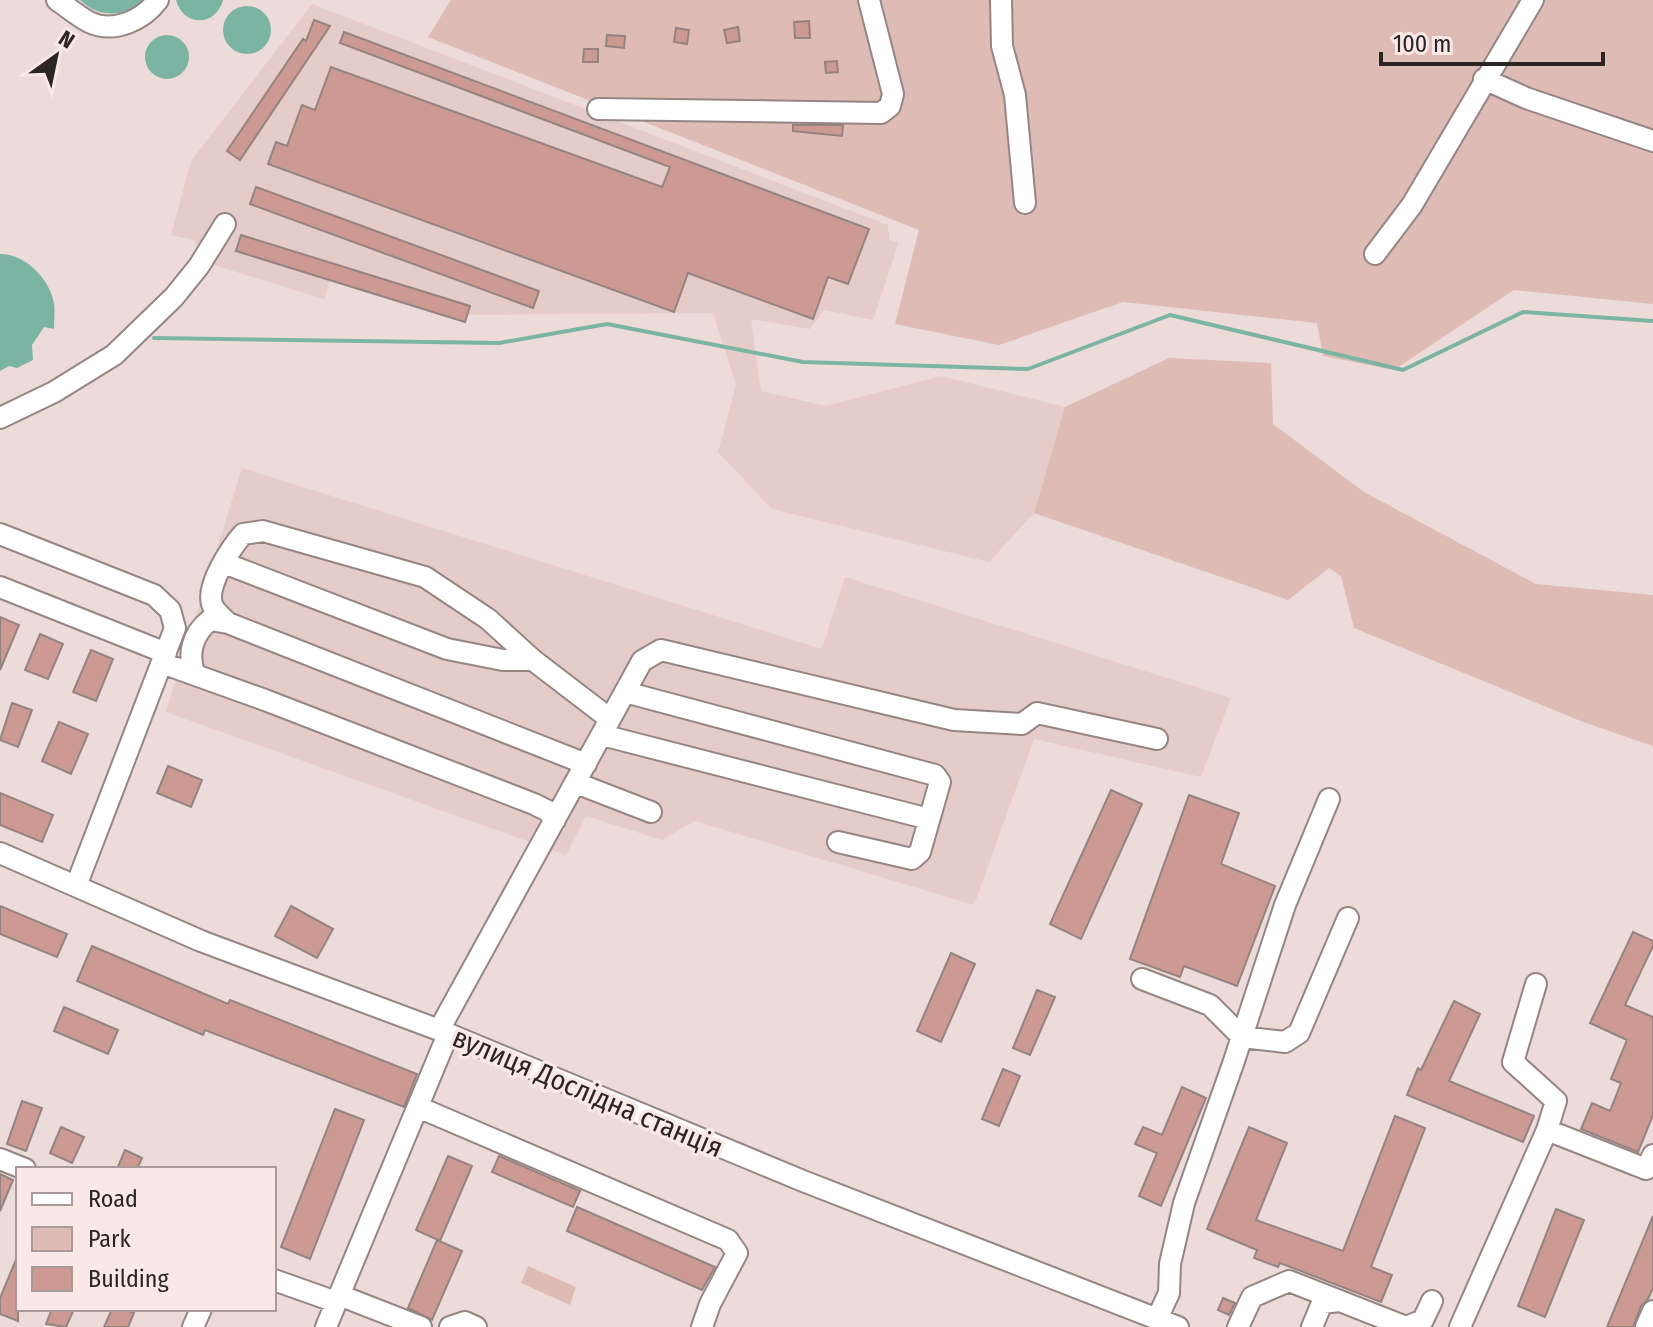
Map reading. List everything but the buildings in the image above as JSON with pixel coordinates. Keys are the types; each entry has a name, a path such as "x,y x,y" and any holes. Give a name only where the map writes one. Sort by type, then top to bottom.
{"street":[{"path":"57,0 89,22 101,26 129,24 150,11 158,0"},
{"path":"598,109 881,113 890,106 893,94 869,0"},
{"path":"1001,0 1002,46 1015,95 1025,203"},
{"path":"1375,254 1412,205 1533,0"},
{"path":"1484,79 1526,98 1653,141"},
{"path":"0,418 54,392 114,355 174,297 199,266 225,224"},
{"path":"228,623 212,608 210,595 224,563 243,534 263,531 425,577 488,619 606,727 929,819"},
{"path":"0,534 154,595 170,610 175,628 76,886"},
{"path":"224,563 447,649 503,660 533,660"},
{"path":"0,587 164,658 195,675 534,804 548,811 555,820"},
{"path":"195,675 189,659 199,629 210,620 228,623 586,764"},
{"path":"326,1327 418,1107 443,1032 642,661 661,650 954,720 1022,724 1037,713 1157,739"},
{"path":"625,692 935,775 940,782 920,852 912,859 838,842"},
{"path":"576,783 651,812"},
{"path":"1157,1319 1169,1293 1170,1264 1184,1203 1294,882 1329,799"},
{"name":"вулиця Дослідна станція","path":"0,853 201,941 443,1032 803,1181 1178,1327"},
{"path":"1142,979 1210,1005 1242,1037 1285,1042 1299,1033 1348,918"},
{"path":"1460,1327 1547,1130 1556,1101 1513,1062 1536,984"},
{"path":"418,1107 728,1240 737,1253 710,1304 702,1327"},
{"path":"1547,1130 1646,1169 1653,1155"},
{"path":"0,1159 20,1167"},
{"path":"276,1281 421,1327"},
{"path":"1238,1327 1252,1297 1289,1281 1406,1327 1423,1320 1432,1301"},
{"path":"1312,1327 1322,1303 1340,1301"},
{"path":"1646,1327 1653,1311"},
{"path":"450,1327 465,1322 476,1327"}],"shaded area":[{"path":"80,0 146,0 130,10 113,14 96,11"},
{"path":"176,0 223,0 214,15 200,20 185,15"},
{"path":"312,4 888,225 889,240 899,242 873,320 824,310 810,329 751,319 761,391 826,406 941,376 1065,407 1034,513 989,562 772,509 718,452 736,385 713,313 459,315 331,278 324,299 207,263 194,240 171,235 191,161"},
{"path":"247,6 264,13 271,30 264,47 247,54 230,47 223,30 230,13"},
{"path":"167,35 182,42 189,57 182,72 167,79 152,72 145,57 152,42"},
{"path":"0,254 27,263 47,285 54,303 54,329 44,327 32,345 33,360 17,368 9,366 0,371"},
{"path":"242,468 822,649 845,577 1231,698 1201,777 1034,739 974,905 695,821 662,840 586,816 566,855 166,712"}],"green space":[{"path":"451,0 1653,0 1653,304 1514,290 1394,370 1323,356 1317,323 1123,302 999,345 895,324 919,230 428,37"},
{"path":"1169,358 1271,363 1273,424 1364,492 1536,584 1653,595 1653,746 1583,722 1354,628 1341,576 1329,568 1288,600 1034,513 1065,407"},
{"path":"528,1266 576,1287 570,1305 521,1283"}],"waterway":[{"path":"154,338 499,343 607,324 803,362 1028,369 1170,315 1403,370 1523,312 1653,321"}]}
